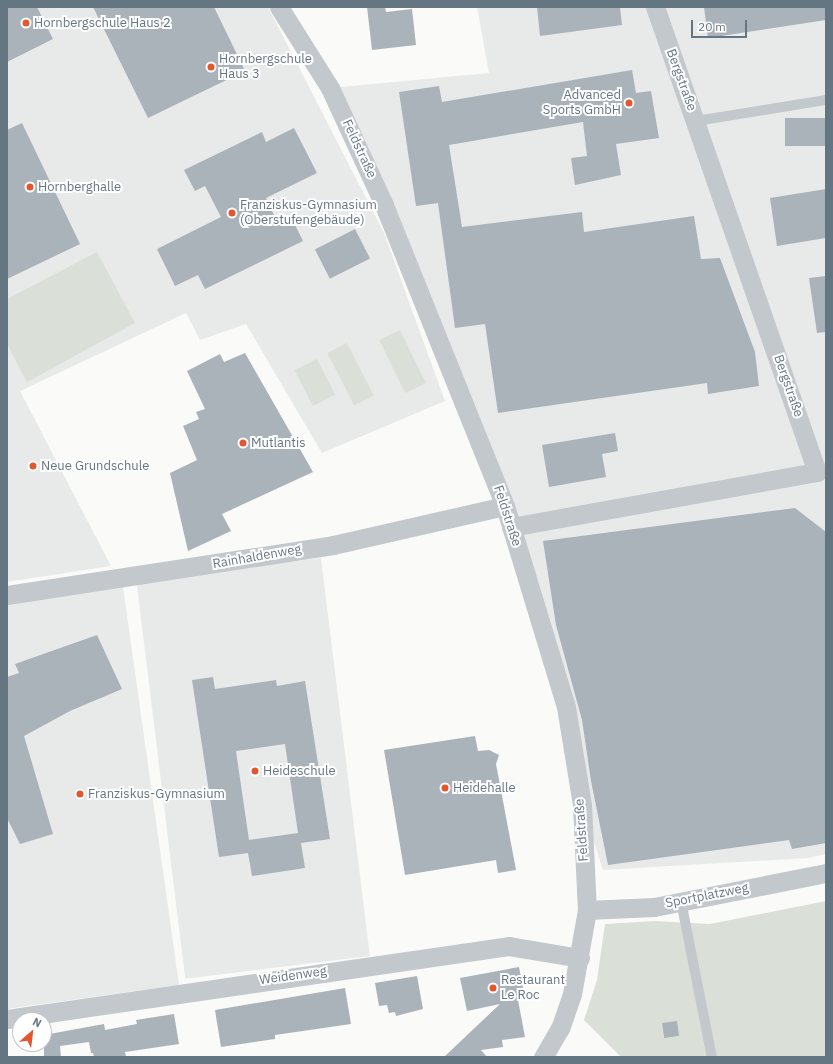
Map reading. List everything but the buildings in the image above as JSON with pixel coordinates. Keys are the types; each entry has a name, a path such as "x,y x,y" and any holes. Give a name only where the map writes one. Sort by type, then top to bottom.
{"street":[{"name":"Feldstraße","path":"279,7 330,88 384,205 505,506 566,707 582,805 587,910 580,958 572,994 560,1028 543,1057"},
{"name":"Bergstraße","path":"511,527 817,472 696,121 655,7"},
{"name":"Rainhaldenweg","path":"7,596 332,545 505,506"},
{"name":"Sportplatzweg","path":"587,910 654,907 826,873"},
{"name":"Weidenweg","path":"7,1019 509,946 580,958"}],"lane":[{"path":"696,121 826,100"},
{"path":"681,902 712,1057"}],"shaded area":[{"path":"7,7 268,7 384,233 445,401 322,453 246,324 200,340 186,313 20,391 111,566 7,582"},
{"path":"477,7 826,7 826,854 808,858 603,870 582,805 505,506 330,88 489,73"},
{"path":"97,252 135,323 27,382 7,344 7,299"},
{"path":"400,330 426,383 405,393 379,340"},
{"path":"347,343 374,396 354,406 327,353"},
{"path":"317,359 335,395 313,406 295,370"},
{"name":"Heideschule","path":"321,558 370,956 185,979 136,581"},
{"name":"Franziskus-Gymnasium","path":"123,587 179,985 7,1009 7,603"},
{"path":"826,901 826,1057 621,1057 584,1020 597,980 605,924 655,921 710,924"}],"place":[{"name":"Hornbergschule Haus 2","path":"26,23"},
{"name":"Hornbergschule Haus 3","path":"211,67"},
{"name":"Advanced Sports GmbH","path":"629,103"},
{"name":"Hornberghalle","path":"30,187"},
{"name":"Franziskus-Gymnasium (Oberstufengebäude)","path":"232,213"},
{"name":"Mutlantis","path":"243,443"},
{"name":"Neue Grundschule","path":"33,466"},
{"name":"Heideschule","path":"255,771"},
{"name":"Heidehalle","path":"445,788"},
{"name":"Franziskus-Gymnasium","path":"80,794"},
{"name":"Restaurant Le Roc","path":"493,988"}]}
